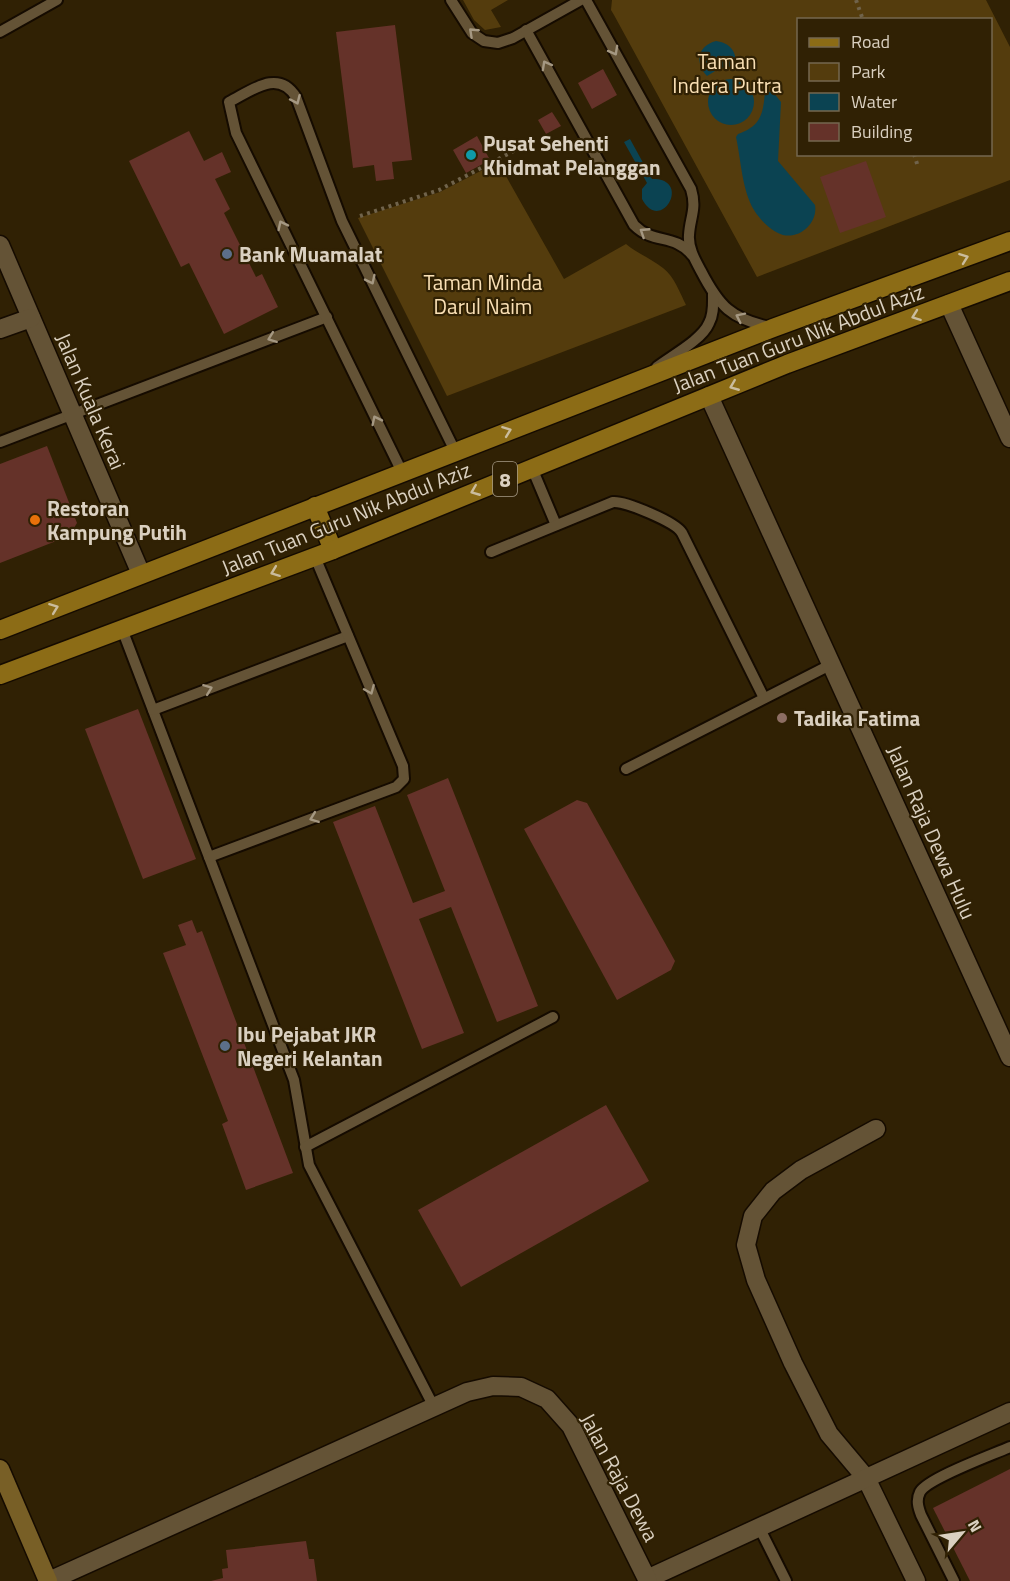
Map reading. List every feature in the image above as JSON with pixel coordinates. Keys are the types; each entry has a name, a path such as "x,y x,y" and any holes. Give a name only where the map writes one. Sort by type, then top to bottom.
{"main road":[{"name":"Jalan Tuan Guru Nik Abdul Aziz","path":"0,630 773,328 1010,241"},
{"name":"Jalan Tuan Guru Nik Abdul Aziz","path":"0,675 333,550 787,364 1010,281"},
{"path":"315,506 333,550"},
{"path":"0,1469 48,1581"}],"street":[{"name":"Jalan Kuala Kerai","path":"0,245 141,574"},
{"path":"949,304 1010,438"},
{"path":"0,329 31,318"},
{"name":"Jalan Raja Dewa Hulu","path":"709,396 1010,1057"},
{"path":"876,1129 801,1170 773,1191 753,1216 746,1245 756,1280 793,1363 829,1434 866,1478 916,1581"},
{"name":"Jalan Raja Dewa","path":"48,1581 466,1392 493,1386 521,1387 548,1399 571,1426 647,1580 1010,1412"}],"lane":[{"path":"0,32 57,0"},
{"path":"451,0 472,33 484,41 498,43 581,0"},
{"path":"586,0 691,189 695,201 688,237 694,257 713,294 729,312 740,319 773,328"},
{"path":"526,30 634,225 649,237 678,242 694,257"},
{"path":"402,472 236,133 229,102 264,84 273,82 283,84 291,88 296,97 342,221 455,451"},
{"path":"641,379 700,336 708,327 712,317 713,294"},
{"path":"0,442 327,317"},
{"path":"532,468 556,525"},
{"path":"491,552 608,503 618,501 672,524 680,529 764,698"},
{"path":"209,857 396,787 404,779 403,766 315,557"},
{"path":"122,629 294,1080 309,1165 434,1407"},
{"path":"153,710 348,636"},
{"path":"626,769 831,664"},
{"path":"305,1147 553,1017"},
{"path":"954,1581 921,1515 917,1505 919,1495 931,1482 1010,1447"},
{"path":"759,1527 786,1581"}],"path":[{"path":"856,0 862,18"},
{"path":"342,221 439,190 527,144"},
{"path":"915,156 918,167"}],"green space":[{"path":"463,0 508,0 491,10 501,27 485,30 474,20"},
{"name":"Taman Indera Putra","path":"612,0 986,0 1010,47 1010,180 757,277 611,10"},
{"name":"Taman Minda Darul Naim","path":"498,162 564,279 626,244 667,271 686,305 447,396 358,218 440,192"}],"water":[{"path":"716,41 732,49 736,61 735,66 720,68 707,76 701,66 700,55 705,47"},
{"path":"731,79 747,86 754,102 747,118 731,125 715,118 708,102 715,86"},
{"path":"765,92 773,92 781,102 778,161 815,205 814,217 807,228 790,236 775,231 760,218 750,202 744,184 736,137 756,123 762,113"},
{"path":"630,139 652,179 664,181 670,187 672,194 670,202 664,208 657,211 650,208 642,199 642,189 647,183 624,142"}],"building":[{"path":"395,25 412,160 392,162 394,179 376,181 374,165 353,168 336,32"},
{"path":"603,69 617,95 592,109 578,83"},
{"path":"552,112 561,126 546,134 538,120"},
{"path":"189,131 204,161 222,152 231,172 215,179 230,209 224,213 256,277 262,274 278,307 224,334 189,263 181,267 129,161"},
{"name":"Pusat Sehenti Khidmat Pelanggan","path":"477,136 490,160 466,173 453,150"},
{"path":"866,161 886,217 840,233 820,177"},
{"path":"47,446 77,523 69,536 0,563 0,464"},
{"path":"138,709 196,859 143,879 85,729"},
{"path":"448,778 538,1006 497,1022 451,907 419,919 464,1033 422,1049 333,822 375,806 413,903 445,891 407,795"},
{"path":"577,800 587,803 675,961 671,970 617,1000 524,829"},
{"path":"192,920 197,933 202,931 293,1173 246,1190 222,1124 228,1121 163,953 186,945 178,925"},
{"path":"606,1105 649,1181 461,1287 418,1210"},
{"path":"1010,1469 1010,1581 970,1581 933,1508"},
{"path":"306,1541 309,1559 314,1559 317,1581 211,1581 223,1578 222,1569 228,1568 226,1550"}],"place":[{"name":"Pusat Sehenti Khidmat Pelanggan","path":"471,155"},
{"name":"Bank Muamalat","path":"227,254"},
{"name":"Restoran Kampung Putih","path":"35,520"},
{"name":"Tadika Fatima","path":"782,718"},
{"name":"Ibu Pejabat JKR Negeri Kelantan","path":"225,1046"}]}
